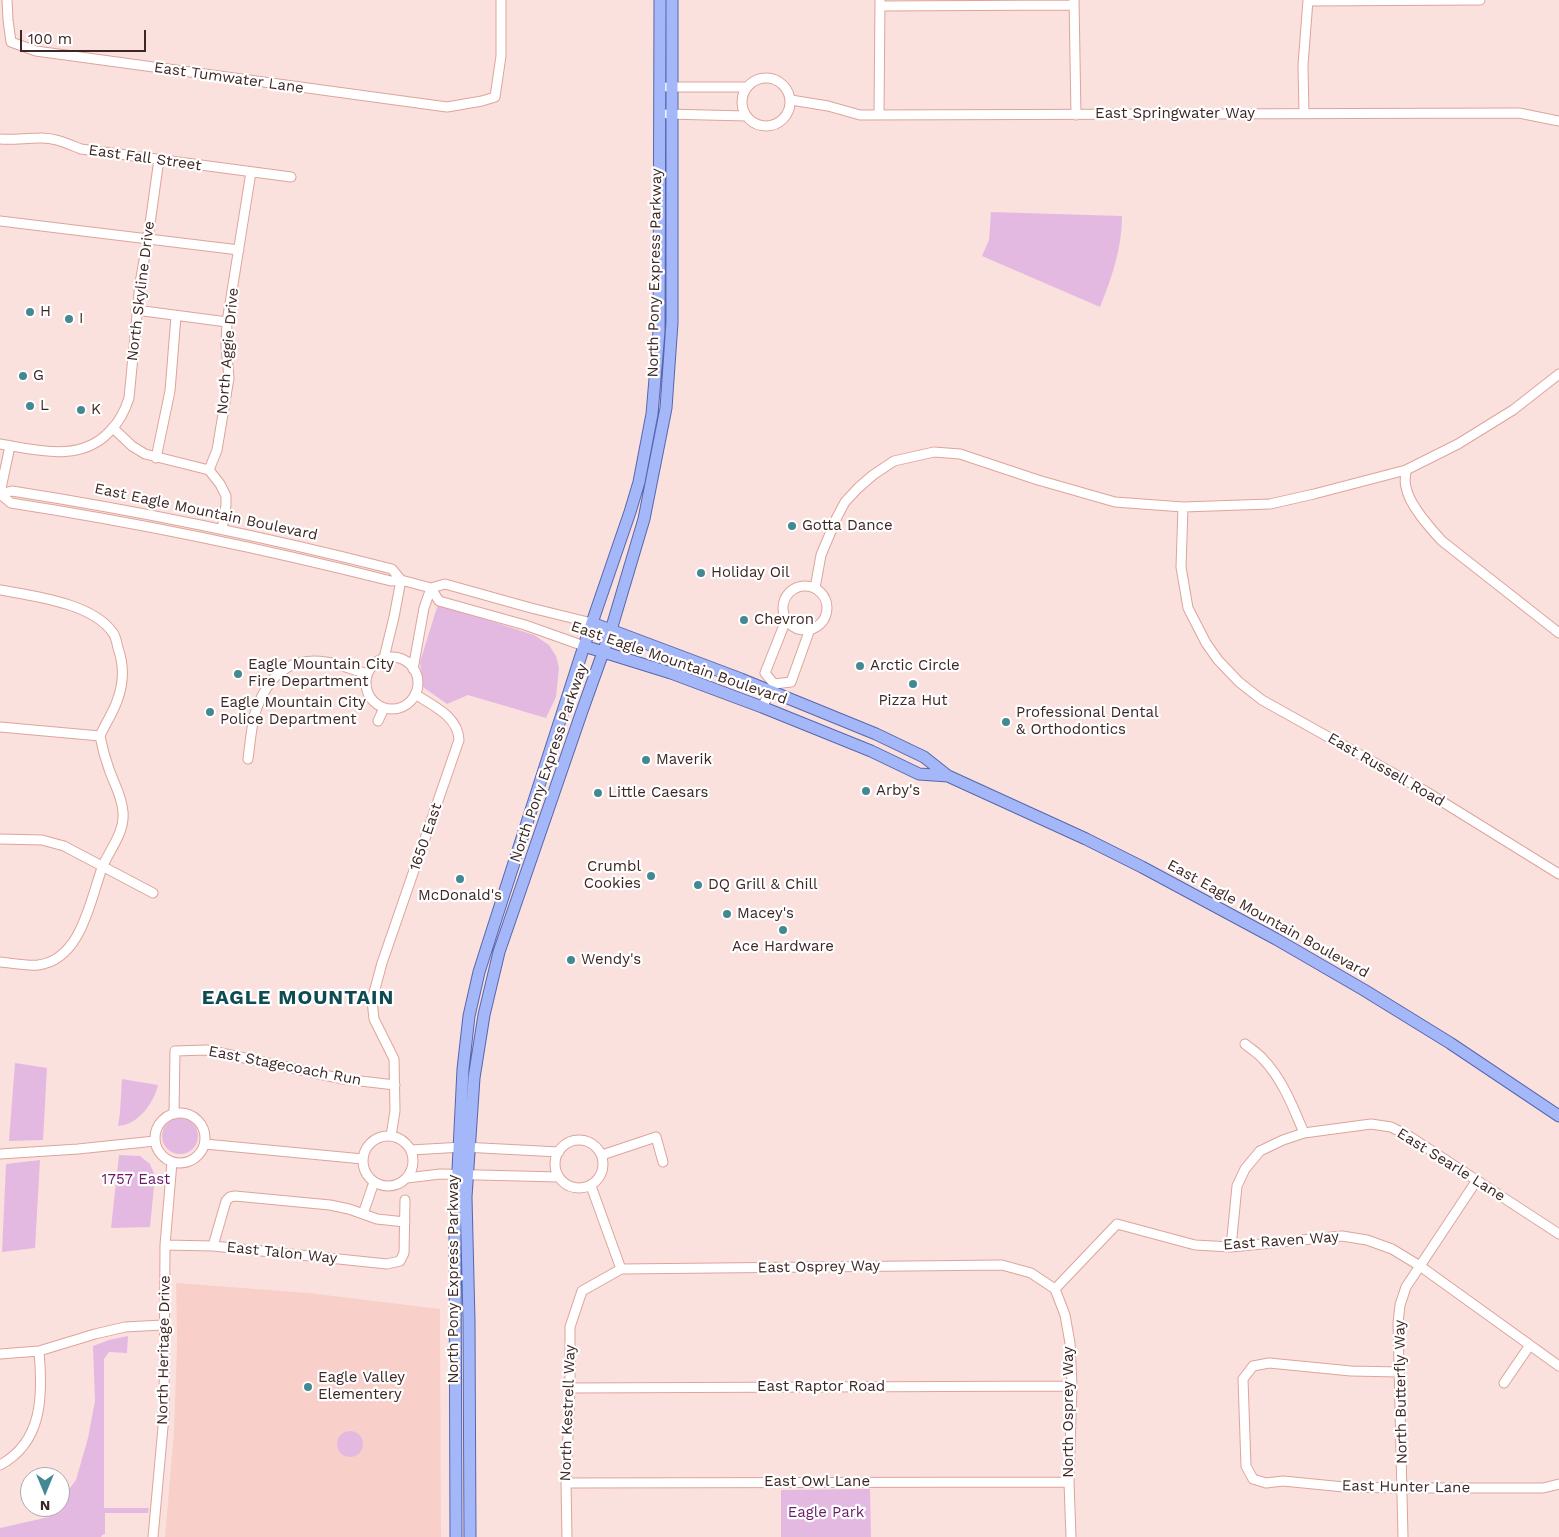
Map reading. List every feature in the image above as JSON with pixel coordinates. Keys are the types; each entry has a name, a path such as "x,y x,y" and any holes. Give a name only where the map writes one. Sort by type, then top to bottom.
{"main road":[{"name":"North Pony Express Parkway","path":"456,1537 455,1230 464,1147 484,1014 499,952 611,630 644,519 666,408 672,323 672,114 666,87 660,0"},
{"name":"North Pony Express Parkway","path":"464,1147 462,1069 469,1016 479,972 584,646 632,505 639,482 652,414 659,331 659,115 666,87 672,0"},
{"name":"East Eagle Mountain Boulevard","path":"592,623 772,688 876,734 924,757 948,776 1086,839 1168,880 1364,990 1450,1043 1559,1116"},
{"name":"East Eagle Mountain Boulevard","path":"584,646 671,673 762,707 854,744 919,774 948,776"},
{"name":"North Pony Express Parkway","path":"462,1174 466,1219 469,1321 470,1537"}],"street":[{"name":"East Tumwater Lane","path":"7,0 11,42 36,51 447,107 495,97 501,56 501,0"},
{"path":"1304,114 1303,65 1308,1 1480,0"},
{"path":"879,115 880,3 1074,3 1076,115"},
{"path":"761,78 772,78 780,82 786,87 791,100 790,110 786,117 779,123 763,126 755,124 746,116 742,101 747,87 761,78"},
{"path":"666,87 747,87"},
{"name":"East Springwater Way","path":"791,100 828,106 860,115 1519,112 1559,121"},
{"path":"659,115 746,116"},
{"name":"East Fall Street","path":"0,138 24,139 40,137 81,149 291,177"},
{"name":"North Skyline Drive","path":"116,425 129,398 136,310 159,159"},
{"name":"North Aggie Drive","path":"209,470 217,450 228,378 227,322 251,172"},
{"path":"0,220 239,250"},
{"path":"136,310 227,322"},
{"path":"156,458 170,391 176,316"},
{"path":"815,588 821,555 837,517 852,495 873,474 894,461 934,452 960,454 1038,480 1116,502 1183,507 1270,504 1406,470 1458,444 1512,410 1559,374"},
{"path":"0,444 52,452 77,450 96,443 116,425 132,446 145,454 209,470 220,484 226,496 222,529"},
{"path":"0,494 10,446"},
{"path":"1406,470 1406,487 1415,506 1442,541 1559,632"},
{"name":"East Eagle Mountain Boulevard","path":"0,494 12,490 110,506 222,529 301,546 392,569 400,580"},
{"name":"East Eagle Mountain Boulevard","path":"0,494 11,503 109,518 171,530 300,558 392,581 400,580 431,588 445,584 592,623"},
{"name":"East Russell Road","path":"1183,507 1181,567 1188,608 1206,643 1218,660 1238,682 1262,700 1425,791 1559,874"},
{"path":"384,658 394,617 400,580"},
{"path":"762,707 772,688 791,682 810,629 821,622 825,616 827,608 823,595 815,588 800,586 785,597 783,607 786,620 766,673 772,688"},
{"path":"413,669 424,608 431,588"},
{"name":"East Eagle Mountain Boulevard","path":"431,588 439,601 525,625 584,646"},
{"path":"0,590 36,597 85,611 102,622 113,634 122,658 124,670 118,700 100,736 109,768 120,794 124,814 120,834 103,866 82,927 72,944 64,953 54,959 39,965 0,962"},
{"path":"786,620 796,627 810,629"},
{"path":"392,657 408,663 413,669 417,681 415,694 412,699 402,706 390,709 384,708 370,698 366,682 367,674 377,662 384,658 392,657"},
{"path":"248,759 255,714 272,679 280,671 298,662 326,662 367,674"},
{"name":"1650 East","path":"391,1136 395,1111 394,1059 374,1019 372,1000 459,740 459,730 452,719 415,694"},
{"path":"378,721 384,708"},
{"path":"0,727 100,736"},
{"path":"0,839 42,840 64,846 153,893"},
{"path":"1245,1044 1263,1059 1277,1076 1288,1094 1304,1133"},
{"name":"East Stagecoach Run","path":"174,1114 175,1051 207,1050 343,1079 395,1085"},
{"path":"174,1114 187,1114 194,1117 199,1122 205,1135 205,1144 198,1156 189,1162 172,1162 160,1153 155,1141 161,1123 174,1114"},
{"name":"East Searle Lane","path":"1231,1247 1237,1186 1245,1169 1260,1151 1304,1133 1371,1124 1391,1127 1409,1136 1559,1234"},
{"path":"383,1136 391,1136 402,1141 410,1150 413,1164 407,1178 401,1183 388,1186 374,1182 365,1172 364,1151 369,1144 383,1136"},
{"path":"602,1155 656,1137 663,1162"},
{"path":"580,1140 593,1144 602,1155 604,1165 602,1175 591,1186 574,1188 563,1183 558,1177 555,1163 558,1152 566,1144 580,1140"},
{"path":"0,1154 78,1149 155,1141"},
{"path":"205,1144 363,1159"},
{"path":"410,1150 464,1147 558,1152"},
{"name":"North Heritage Drive","path":"153,1537 164,1416 163,1325 165,1245 172,1162"},
{"path":"407,1178 440,1174 558,1177"},
{"name":"North Butterfly Way","path":"1403,1537 1398,1323 1400,1305 1406,1287 1477,1180"},
{"path":"363,1214 374,1182"},
{"path":"591,1186 621,1269"},
{"path":"213,1246 226,1201 230,1197 330,1205 350,1209 377,1219 405,1222 406,1200"},
{"name":"East Talon Way","path":"165,1245 213,1246 387,1264 400,1261 404,1253 405,1222"},
{"name":"East Raven Way","path":"1055,1289 1117,1224 1195,1245 1231,1247 1342,1236 1367,1240 1392,1249 1420,1266 1559,1366"},
{"name":"East Osprey Way","path":"582,1291 621,1269 1002,1265 1031,1273 1055,1289"},
{"name":"North Osprey Way","path":"1055,1289 1066,1315 1070,1343 1072,1386 1069,1482 1071,1537"},
{"name":"North Kestrell Way","path":"567,1537 566,1483 570,1388 570,1327 582,1291"},
{"path":"0,1354 39,1351 95,1334 125,1328 163,1325"},
{"path":"1504,1383 1530,1345"},
{"path":"0,1465 20,1452 32,1434 38,1415 42,1383 39,1351"},
{"name":"East Hunter Lane","path":"1399,1372 1351,1371 1268,1363 1253,1366 1243,1379 1246,1466 1253,1479 1266,1483 1283,1481 1344,1487 1402,1488 1544,1488 1559,1484"},
{"name":"East Raptor Road","path":"570,1388 1072,1386"},
{"name":"East Owl Lane","path":"566,1483 1069,1482"}],"shaded area":[{"name":"Eagle Valley Elementery","path":"176,1283 309,1293 440,1309 441,1537 165,1537 174,1431 177,1343"}],"green space":[{"path":"991,212 1122,216 1122,228 1116,262 1100,307 982,256 989,240"},
{"path":"438,604 534,635 549,645 556,656 559,668 556,697 546,718 468,695 447,704 423,687 420,662"},
{"path":"15,1063 47,1068 43,1140 9,1141"},
{"path":"122,1079 158,1085 153,1099 144,1112 132,1122 118,1126 120,1113"},
{"path":"180,1118 187,1119 193,1123 197,1129 197,1143 193,1149 187,1153 180,1154 173,1153 167,1149 163,1143 162,1136 163,1129 167,1123 173,1119"},
{"name":"1757 East","path":"119,1155 140,1156 150,1164 155,1176 150,1227 111,1228"},
{"path":"40,1160 35,1248 2,1252 6,1164"},
{"path":"128,1336 127,1353 109,1352 104,1359 104,1508 149,1508 148,1513 105,1513 105,1534 101,1537 0,1537 0,1528 49,1517 70,1517 70,1488 76,1480 88,1438 95,1401 93,1346"},
{"path":"350,1431 359,1435 363,1444 359,1453 350,1457 341,1453 337,1444 341,1435"},
{"name":"Eagle Park","path":"870,1489 871,1537 781,1537 781,1490"}],"place":[{"name":"H","path":"30,312"},
{"name":"I","path":"69,319"},
{"name":"G","path":"23,376"},
{"name":"L","path":"30,406"},
{"name":"K","path":"81,410"},
{"name":"Gotta Dance","path":"792,526"},
{"name":"Holiday Oil","path":"701,573"},
{"name":"Chevron","path":"744,620"},
{"name":"Arctic Circle","path":"860,666"},
{"name":"Eagle Mountain City Fire Department","path":"238,674"},
{"name":"Pizza Hut","path":"913,684"},
{"name":"Eagle Mountain City Police Department","path":"210,712"},
{"name":"Professional Dental & Orthodontics","path":"1006,722"},
{"name":"Maverik","path":"646,760"},
{"name":"Arby's","path":"866,791"},
{"name":"Little Caesars","path":"598,793"},
{"name":"Crumbl Cookies","path":"651,876"},
{"name":"McDonald's","path":"460,879"},
{"name":"DQ Grill & Chill","path":"698,885"},
{"name":"Macey's","path":"727,914"},
{"name":"Ace Hardware","path":"783,930"},
{"name":"Wendy's","path":"571,960"},
{"name":"Eagle Valley Elementery","path":"308,1387"}],"district":[{"name":"EAGLE MOUNTAIN","path":"298,998"}]}
